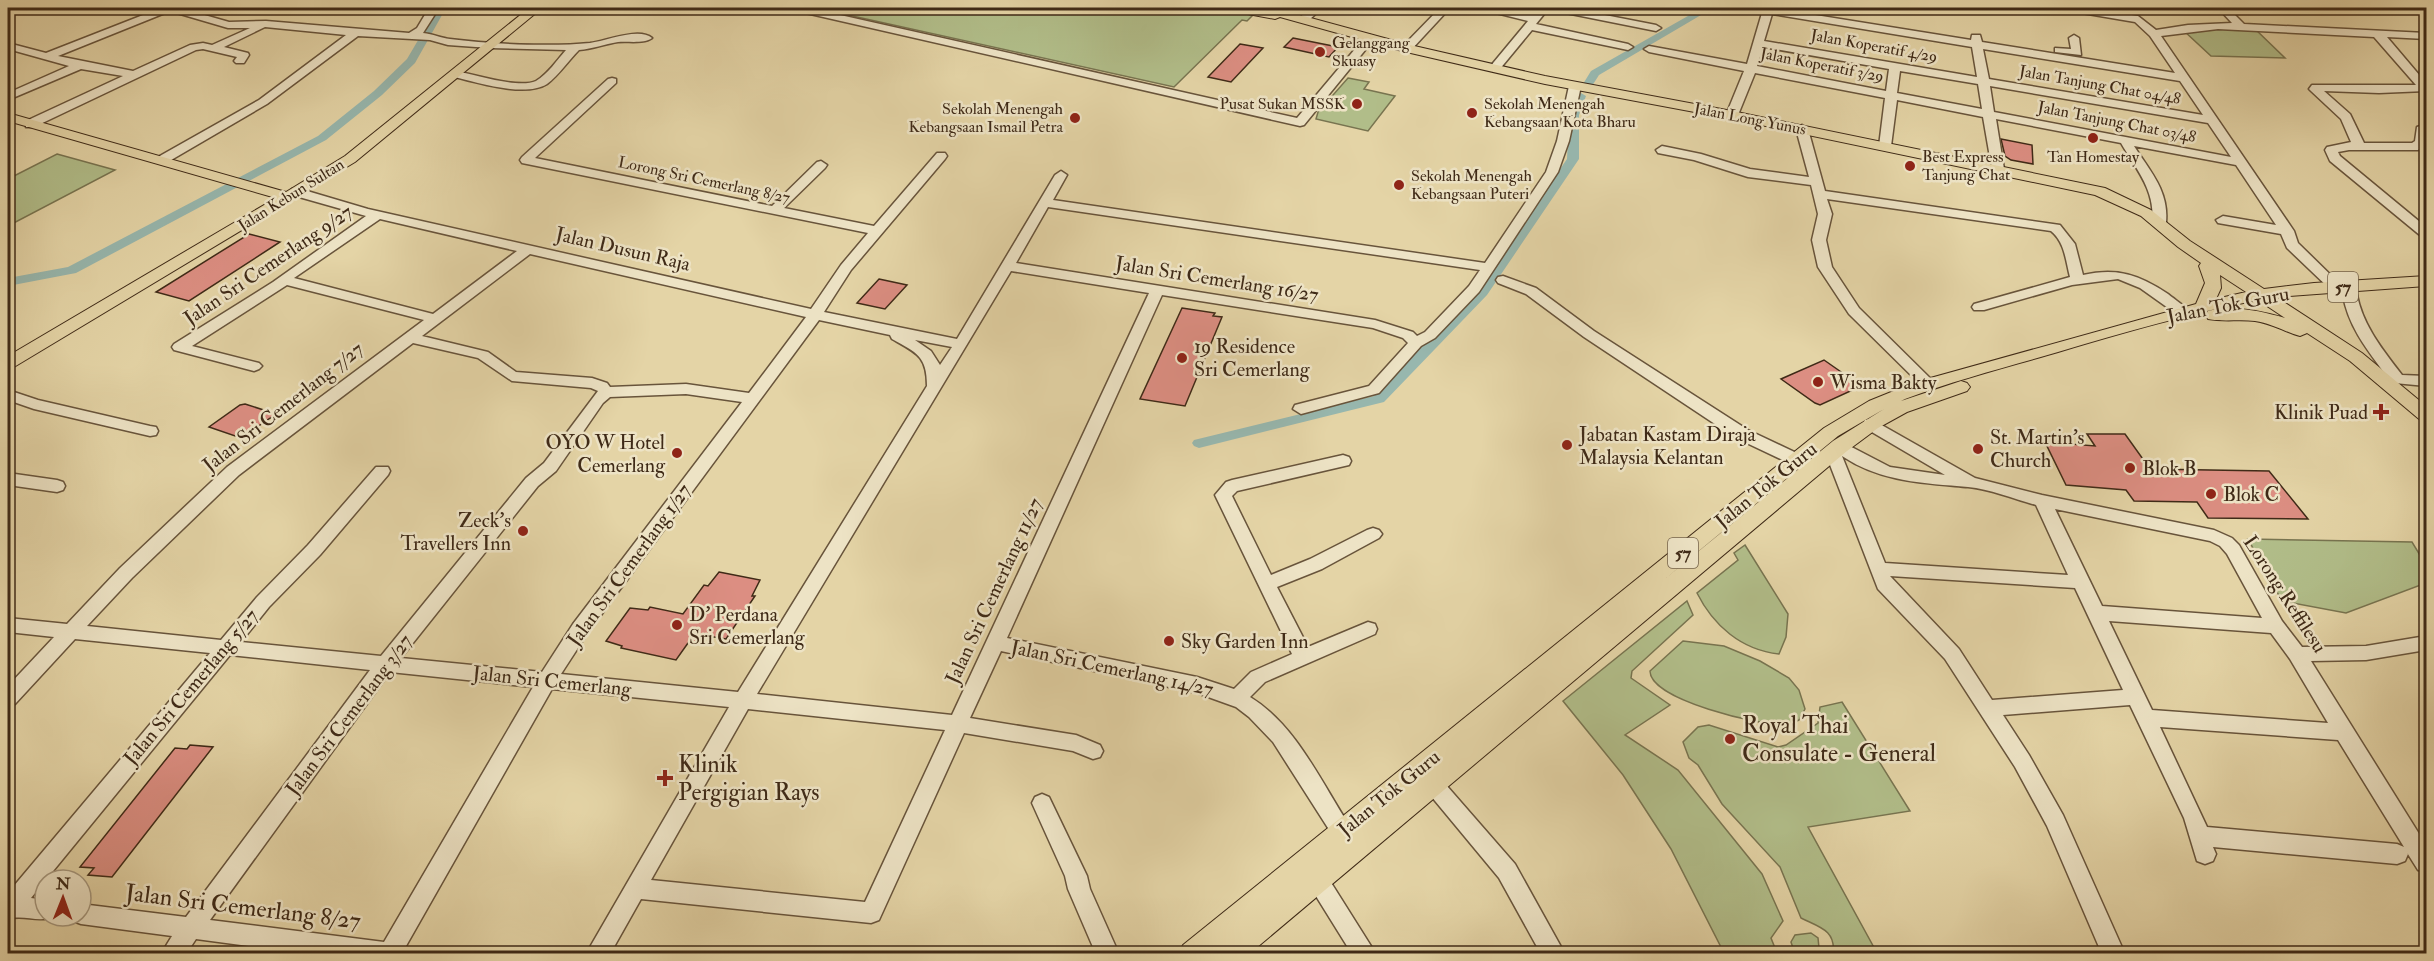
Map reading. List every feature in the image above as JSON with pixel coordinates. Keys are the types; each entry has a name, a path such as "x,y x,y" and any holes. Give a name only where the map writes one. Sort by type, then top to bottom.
{"main road":[{"name":"Jalan Kebun Sultan","path":"196,250 250,212 350,159 536,8"},
{"name":"Jalan Long Yunus","path":"1237,8 1304,20"},
{"name":"Jalan Long Yunus","path":"1262,8 1407,48 1575,86 1732,115 2100,191 2132,204 2215,268 2318,341 2384,377"},
{"path":"8,117 288,193"},
{"name":"Jalan Kebun Sultan","path":"8,363 196,250 382,132"},
{"path":"253,184 292,181 312,175"},
{"path":"250,212 257,200 253,184"},
{"path":"2200,312 2213,293 2215,268 2273,286 2331,292"},
{"name":"Jalan Tok Guru","path":"1192,954 1831,432 1867,408 1928,384 2200,312 2262,301 2427,281"},
{"name":"Jalan Tok Guru","path":"2331,292 2427,290"},
{"path":"2331,292 2311,301 2306,307 2306,313 2336,343"},
{"name":"Jalan Long Yunus","path":"2262,301 2336,343 2384,377 2427,415"},
{"path":"2200,312 2263,317 2289,326 2318,341"},
{"name":"Jalan Tok Guru","path":"1228,954 1836,449 1871,424 1900,408 1972,383 2116,341 2200,312"}],"street":[{"path":"47,56 170,8 228,25 266,24 356,33 431,37 448,42 490,45 575,47 596,45 616,39 646,38"},
{"path":"413,37 421,30 434,8"},
{"path":"797,8 1300,122 1370,38"},
{"path":"1304,20 1317,8"},
{"path":"1407,48 1444,8"},
{"path":"1481,8 1628,47"},
{"path":"1495,68 1544,8"},
{"path":"1556,8 1656,28"},
{"path":"1752,8 1835,14"},
{"path":"1795,8 2183,78"},
{"path":"2223,8 2241,27"},
{"path":"1732,115 1751,68 1768,10"},
{"path":"2070,12 2131,17 2143,22 2154,34 2287,231 2292,245 2331,292 2355,316 2379,355 2384,377 2427,381"},
{"path":"214,48 266,24"},
{"path":"2154,34 2200,26 2426,36"},
{"path":"162,159 263,102 356,33"},
{"path":"2377,33 2426,88"},
{"path":"1977,41 2077,53 2073,38"},
{"path":"1977,41 1998,170"},
{"name":"Jalan Koperatif 4/29","path":"1758,43 1810,66 1895,67 1984,82"},
{"path":"8,46 80,65 134,75"},
{"path":"30,124 194,47 214,48 244,55 240,61"},
{"path":"455,74 518,85 535,85 543,80 575,47"},
{"name":"Jalan Koperatif 3/29","path":"1649,49 1751,68 1810,66 1892,95 1989,114"},
{"path":"8,97 80,65"},
{"path":"1886,147 1895,67"},
{"name":"Lorong Sri Cemerlang 8/27","path":"612,81 526,160 876,231"},
{"name":"Jalan Tanjung Chat 04/48","path":"1984,82 2211,120"},
{"path":"1301,409 1369,393 1416,343 1430,335 1470,294 1552,172 1563,141 1575,86"},
{"path":"2359,146 2346,117 2315,89 2316,87 2379,90 2426,88"},
{"name":"Jalan Tanjung Chat 03/48","path":"1989,114 2239,162"},
{"path":"2427,127 2421,130 2421,143 2414,147 2359,146 2337,147 2331,150 2334,158 2427,233"},
{"path":"1802,129 1825,214 1819,240 1821,252 1833,282 1854,310 1928,384"},
{"path":"2125,140 2157,192 2161,206 2158,222"},
{"path":"1662,150 1864,199 1934,212 2009,220 2055,228 2067,242 2078,281"},
{"name":"Jalan Sri Cemerlang 1/27","path":"384,953 547,680 580,629 815,315 846,268 941,156"},
{"path":"774,211 821,165"},
{"path":"597,954 743,700 960,347 1061,175"},
{"name":"Jalan Dusun Raja","path":"288,193 325,207 371,213 815,315 919,335 960,347"},
{"path":"1045,203 1487,267"},
{"name":"Jalan Sri Cemerlang 9/27","path":"254,366 179,347 284,280 371,213"},
{"path":"2223,220 2287,231"},
{"name":"Jalan Sri Cemerlang 7/27","path":"8,698 126,573 238,466 528,249"},
{"name":"Jalan Sri Cemerlang 16/27","path":"1008,266 1375,324 1408,335 1416,343"},
{"path":"1979,308 2078,281 2119,275 2135,280 2200,312"},
{"path":"284,280 436,319"},
{"path":"1503,280 1531,291 1589,334 1742,434 1797,460"},
{"name":"Jalan Sri Cemerlang 11/27","path":"635,888 871,913 1158,289"},
{"path":"919,335 957,333 975,320"},
{"name":"Jalan Dusun Raja","path":"872,327 896,336 960,347"},
{"path":"896,336 929,356 934,364 935,387"},
{"path":"411,338 483,355 512,376 592,382 602,386 606,392 686,389 751,398"},
{"name":"Jalan Sri Cemerlang 3/27","path":"172,954 385,664 532,483 550,467 598,399 606,392"},
{"path":"8,395 34,404 150,431"},
{"name":"Lorong Reffilesu","path":"1871,424 1970,482"},
{"path":"1836,449 1878,569 1889,590 1952,654 1988,708 2056,822 2114,954"},
{"name":"Lorong Reffilesu","path":"1836,449 1868,466 1888,473 1906,477 1970,482 2042,501 2220,539 2233,550 2276,627 2297,654 2382,794 2427,862"},
{"path":"1303,657 1223,499 1224,491 1232,486 1343,461"},
{"name":"Jalan Sri Cemerlang 5/27","path":"9,907 263,602 314,550 382,471"},
{"path":"8,479 57,486"},
{"path":"2042,501 2194,818 2202,845 2397,854"},
{"path":"1266,584 1316,564 1373,534"},
{"path":"1878,569 2080,582"},
{"path":"2095,613 2276,627"},
{"name":"Jalan Sri Cemerlang","path":"8,625 958,723 1076,743 1093,751"},
{"path":"1238,699 1247,686 1258,677 1368,629"},
{"name":"Jalan Sri Cemerlang 14/27","path":"995,643 1197,685 1238,699 1254,710 1280,737 1342,832"},
{"path":"2297,654 2366,653 2427,643"},
{"path":"1988,708 2136,697"},
{"path":"2146,718 2346,732"},
{"path":"1433,784 1508,871 1554,954"},
{"path":"1042,803 1108,954"},
{"path":"1317,880 1365,954"},
{"path":"9,907 33,909"},
{"name":"Jalan Sri Cemerlang 8/27","path":"93,916 384,953"}],"green space":[{"path":"858,8 1215,8 1253,15 1247,21 1242,20 1174,87 848,15"},
{"path":"2202,27 2255,29 2285,58 2211,56 2184,31"},
{"name":"Pusat Sukan MSSK","path":"1348,78 1369,82 1364,89 1395,96 1368,131 1316,119 1318,112"},
{"path":"57,154 115,170 8,226 8,179"},
{"path":"2248,539 2412,542 2426,565 2426,583 2346,613 2282,601"},
{"path":"1745,545 1788,614 1786,637 1779,654 1752,647 1730,634 1711,615 1697,593 1738,560 1734,553"},
{"path":"1687,601 1693,615 1632,671 1631,678 1670,705 1625,735 1678,770 1762,874 1783,921 1771,938 1777,953 1724,953 1671,849 1623,775 1563,701"},
{"path":"1683,641 1724,646 1760,661 1789,678 1799,690 1805,709 1799,720 1786,725 1754,721 1709,709 1668,692 1655,682 1650,671"},
{"path":"1842,702 1910,811 1808,827 1877,953 1833,953 1832,939 1829,934 1801,918 1780,867 1722,804 1698,765 1689,758 1683,742 1698,727 1709,725 1778,747 1786,745 1818,723 1820,707"},
{"path":"1811,933 1818,938 1819,948 1800,950 1793,948 1791,942 1795,935"}],"building":[{"name":"Gelanggang Skuasy","path":"1293,38 1338,47 1329,57 1284,47"},
{"path":"1240,44 1263,48 1231,82 1208,77"},
{"path":"2001,139 2032,145 2033,164 2011,160 2005,156"},
{"path":"249,234 280,242 189,301 156,292"},
{"path":"879,279 907,285 885,309 857,303"},
{"name":"19 Residence Sri Cemerlang","path":"1182,308 1215,313 1213,316 1222,317 1185,406 1140,399"},
{"name":"Wisma Bakty","path":"1824,360 1844,374 1857,388 1820,405 1781,379"},
{"path":"245,404 276,414 241,438 209,427 240,405"},
{"path":"2087,434 2125,434 2150,469 2269,471 2308,519 2208,518 2197,502 2134,501 2126,490 2066,485 2045,442 2095,446"},
{"name":"D' Perdana Sri Cemerlang","path":"719,572 760,580 752,596 755,596 726,639 708,636 699,642 688,643 676,660 621,648 622,646 606,641 630,608 648,610 650,607 683,614 704,585 708,586"},
{"path":"190,745 213,747 112,877 93,875 94,868 80,867 175,748 187,749"}],"waterway":[{"path":"8,282 72,270 322,138 378,93 411,61 441,8"},
{"path":"1588,84 1595,73 1708,8"},
{"path":"1199,443 1379,399 1482,292 1573,159 1574,115 1581,96"}],"place":[{"name":"Gelanggang Skuasy","path":"1320,52"},
{"name":"Pusat Sukan MSSK","path":"1357,104"},
{"name":"Sekolah Menengah Kebangsaan Kota Bharu","path":"1472,113"},
{"name":"Sekolah Menengah Kebangsaan Ismail Petra","path":"1075,118"},
{"name":"Tan Homestay","path":"2093,138"},
{"name":"Best Express Tanjung Chat","path":"1910,166"},
{"name":"Sekolah Menengah Kebangsaan Puteri","path":"1399,185"},
{"name":"19 Residence Sri Cemerlang","path":"1182,358"},
{"name":"Wisma Bakty","path":"1818,382"},
{"name":"Klinik Puad","path":"2381,412"},
{"name":"Jabatan Kastam Diraja Malaysia Kelantan","path":"1567,445"},
{"name":"St. Martin's Church","path":"1978,449"},
{"name":"OYO W Hotel Cemerlang","path":"677,453"},
{"name":"Blok B","path":"2130,468"},
{"name":"Blok C","path":"2211,494"},
{"name":"Zeck's Travellers Inn","path":"523,531"},
{"name":"D' Perdana Sri Cemerlang","path":"677,625"},
{"name":"Sky Garden Inn","path":"1169,641"},
{"name":"Royal Thai Consulate - General","path":"1730,739"},
{"name":"Klinik Pergigian Rays","path":"665,778"}]}
